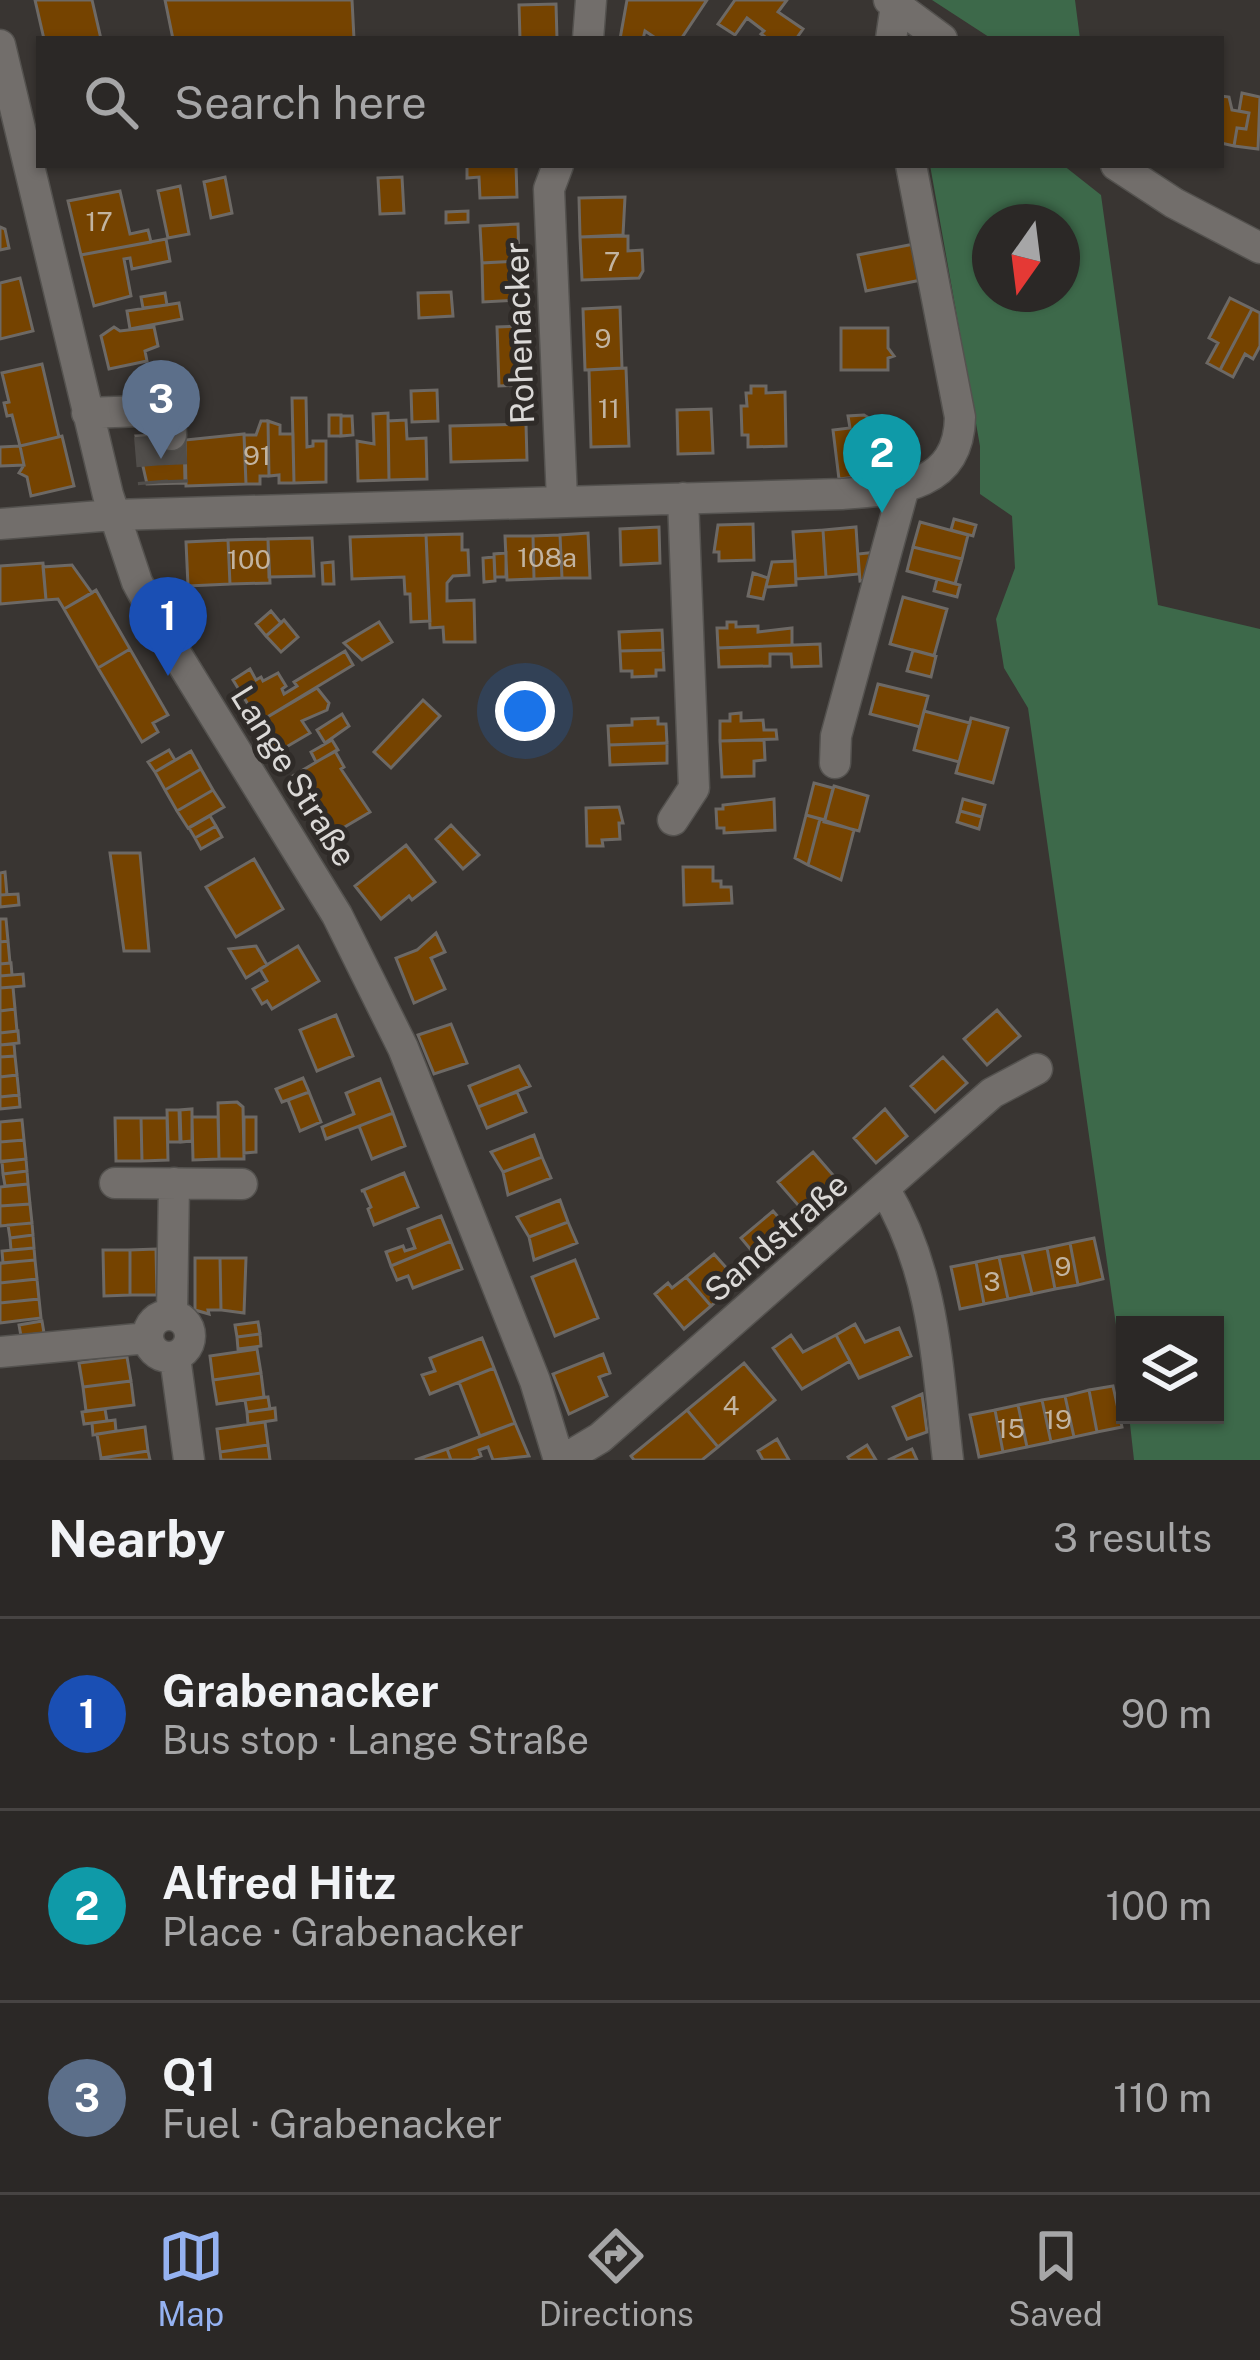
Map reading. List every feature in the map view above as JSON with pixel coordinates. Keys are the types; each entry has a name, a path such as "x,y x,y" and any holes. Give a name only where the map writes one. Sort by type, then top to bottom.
{"street":[{"path":"588,36 590,0"},
{"path":"891,36 893,2"},
{"path":"893,2 938,36"},
{"name":"Lange Straße","path":"0,45 26,99 36,150"},
{"name":"Lange Straße","path":"39,168 87,413 113,515 137,582 337,915 403,1048 535,1381 561,1460"},
{"name":"Rohenacker","path":"557,168 549,189 562,500"},
{"path":"0,524 113,515 164,498 562,500 842,494 904,487 941,470 958,445 960,432 959,400 912,168"},
{"path":"1121,168 1174,203 1260,248"},
{"path":"87,413 156,427"},
{"path":"835,763 836,736 904,487"},
{"path":"673,820 694,788 683,498"},
{"name":"Sandstraße","path":"561,1460 600,1438 992,1094 1037,1069"},
{"path":"115,1183 242,1184"},
{"path":"172,1315 174,1183"},
{"path":"885,1190 919,1258 948,1460"},
{"path":"172,1315 183,1320 190,1335 185,1350 175,1357 155,1352 148,1338 153,1322 172,1315"},
{"path":"0,1352 148,1338"},
{"path":"175,1357 189,1460"}],"green space":[{"path":"932,0 1075,0 1080,36 987,36"},
{"path":"931,168 1067,168 1101,195 1158,605 1260,629 1260,1460 1134,1460 1130,1424 1224,1424 1224,1316 1116,1316 1116,1325 1028,708 1004,668 996,619 1015,568 1012,516 980,494 980,446"}],"building":[{"path":"35,0 92,0 100,36 43,36"},
{"path":"165,0 352,0 354,36 172,36"},
{"path":"627,0 707,0 683,36 652,36 645,31 644,36 621,36"},
{"path":"735,0 787,0 778,12 803,29 798,36 764,36 747,18 735,35 718,24"},
{"path":"556,4 557,36 520,36 519,5"},
{"path":"1242,93 1260,97 1258,149 1234,146 1237,128 1246,129 1249,113 1239,111"},
{"path":"1224,96 1229,97 1232,110 1249,113 1246,129 1237,128 1234,146 1224,144"},
{"path":"467,168 516,168 517,197 480,198 479,177 467,178"},
{"path":"225,177 232,213 211,218 204,182"},
{"path":"402,177 404,213 380,214 378,178"},
{"path":"180,186 189,234 168,238 158,191"},
{"path":"120,191 130,234 148,230 151,242 81,255 68,201"},
{"path":"625,197 623,235 580,237 579,198"},
{"path":"468,211 468,222 446,223 446,212"},
{"path":"518,224 519,261 482,263 480,226"},
{"path":"0,227 5,229 9,248 0,250"},
{"path":"628,236 628,251 642,250 639,278 582,280 580,237"},
{"path":"166,239 170,261 132,269 130,258 124,259 131,296 94,306 81,255"},
{"path":"914,244 921,280 866,291 858,255"},
{"path":"519,261 521,300 483,302 482,263"},
{"path":"20,278 33,331 0,339 0,283"},
{"path":"451,292 453,316 419,318 418,293"},
{"path":"165,293 167,305 143,308 141,297"},
{"path":"1230,298 1252,309 1220,370 1207,363 1218,343 1209,338"},
{"path":"179,303 182,319 130,329 127,311"},
{"path":"620,307 622,368 585,370 583,309"},
{"path":"1252,309 1260,313 1260,346 1253,359 1245,354 1233,377 1220,370"},
{"path":"523,326 525,385 499,386 497,327"},
{"path":"114,327 120,331 154,327 158,346 145,351 147,361 109,369 101,336"},
{"path":"841,328 888,328 888,348 894,356 888,358 888,370 841,370"},
{"path":"42,364 59,437 20,446 12,415 7,416 4,403 9,402 2,373"},
{"path":"626,368 629,446 591,447 589,370"},
{"path":"751,386 766,386 766,393 785,392 786,446 748,447 748,435 742,435 741,406 747,406"},
{"path":"437,390 438,421 412,422 411,391"},
{"path":"292,398 306,398 307,447 313,441 326,441 326,482 294,483"},
{"path":"711,409 713,453 678,454 677,410"},
{"path":"388,413 389,480 358,481 357,441 374,444 373,414"},
{"path":"329,415 341,415 341,436 329,436"},
{"path":"341,416 352,416 353,435 341,436"},
{"path":"848,416 869,418 867,440 878,439 882,474 839,479 833,430 850,428"},
{"path":"406,420 407,439 426,438 427,479 389,480 388,421"},
{"path":"261,421 268,421 269,476 260,476 260,484 246,484 244,435 256,435"},
{"path":"268,421 280,425 280,434 293,434 294,483 279,483 279,475 269,476"},
{"path":"526,424 527,460 451,462 450,426"},
{"path":"184,434 185,483 147,484 136,436"},
{"path":"244,434 246,484 186,486 185,440"},
{"path":"62,436 74,486 31,496 27,477 19,473 24,465 20,446"},
{"path":"20,446 24,465 0,466 0,447"},
{"path":"954,519 976,525 973,536 951,530"},
{"path":"920,522 968,535 962,559 913,547"},
{"path":"753,524 754,560 719,561 719,552 714,552 718,525"},
{"path":"659,527 660,563 621,565 620,529"},
{"path":"856,527 859,574 826,577 823,530"},
{"path":"823,530 826,577 796,579 793,532"},
{"path":"588,533 590,578 562,578 560,535"},
{"path":"462,534 469,575 453,576 447,583 447,601 474,600 475,642 444,642 443,627 430,628 426,535"},
{"path":"426,535 430,621 411,622 404,577 352,579 350,537"},
{"path":"560,535 562,578 534,579 533,536"},
{"path":"505,536 533,536 534,579 507,580"},
{"path":"312,538 314,576 269,577 268,539"},
{"path":"268,539 270,583 230,584 228,540"},
{"path":"228,540 230,584 188,586 186,542"},
{"path":"913,547 962,559 955,584 907,571"},
{"path":"877,552 869,580 860,581 858,554"},
{"path":"506,553 506,577 495,577 494,554"},
{"path":"494,557 495,581 484,582 483,558"},
{"path":"795,561 796,585 766,587 772,562"},
{"path":"333,562 334,584 323,584 322,563"},
{"path":"43,563 46,600 0,604 0,566"},
{"path":"72,565 92,593 64,609 58,599 46,600 43,567"},
{"path":"753,573 768,578 763,599 748,596"},
{"path":"937,579 960,585 957,597 934,591"},
{"path":"96,590 130,649 98,668 64,609"},
{"path":"903,597 947,609 934,656 890,644"},
{"path":"271,611 281,623 266,636 256,624"},
{"path":"284,620 298,637 281,652 266,636"},
{"path":"379,622 392,642 362,660 344,643"},
{"path":"727,622 736,622 736,627 758,626 758,632 792,628 792,645 718,648 717,628 727,628"},
{"path":"662,630 663,650 620,651 619,632"},
{"path":"820,644 821,666 792,667 791,654 770,654 770,666 719,667 718,648"},
{"path":"130,649 168,715 153,723 158,732 142,742 98,668"},
{"path":"663,650 664,670 656,670 656,676 632,677 632,671 621,671 620,651"},
{"path":"913,650 936,656 931,677 907,671"},
{"path":"345,651 353,665 259,722 233,680 250,669 256,680 261,677 263,681 278,673 286,686 284,694 297,686 294,682"},
{"path":"878,684 928,696 920,727 870,714"},
{"path":"317,688 329,703 327,710 302,721 310,733 276,753 259,722"},
{"path":"423,700 440,716 391,768 374,752"},
{"path":"924,711 970,723 959,762 914,750"},
{"path":"741,713 741,721 763,720 764,730 776,730 777,739 720,741 720,721"},
{"path":"342,714 349,726 325,743 317,730"},
{"path":"658,718 658,724 666,724 667,743 609,745 608,726"},
{"path":"971,718 1008,728 993,783 956,773"},
{"path":"332,740 338,750 316,762 311,752"},
{"path":"764,740 765,760 754,761 754,776 722,777 720,741"},
{"path":"667,743 667,763 610,765 609,745"},
{"path":"169,750 175,760 155,772 148,762"},
{"path":"191,751 201,769 165,790 155,772"},
{"path":"335,751 341,769 370,812 326,838 291,777"},
{"path":"201,769 213,790 177,811 165,790"},
{"path":"814,783 833,788 825,820 806,815"},
{"path":"834,786 868,796 859,831 824,822"},
{"path":"213,790 224,807 188,828 177,811"},
{"path":"774,799 775,830 724,833 724,828 717,828 716,809 723,805"},
{"path":"963,799 985,805 982,817 960,811"},
{"path":"619,807 620,839 587,846 586,808"},
{"path":"960,811 982,817 979,829 957,822"},
{"path":"806,815 820,819 808,865 795,858"},
{"path":"210,816 216,826 195,838 189,828"},
{"path":"820,819 854,830 841,880 808,865"},
{"path":"451,825 479,855 463,869 436,839"},
{"path":"216,826 222,837 201,849 195,838"},
{"path":"406,845 435,882 381,919 355,886"},
{"path":"110,853 140,853 149,951 124,951"},
{"path":"254,859 283,909 236,937 206,887"},
{"path":"683,867 713,867 713,881 731,887 732,903 684,905"},
{"path":"5,872 7,895 0,895 0,873"},
{"path":"18,894 19,905 0,907 0,895"},
{"path":"0,919 6,919 8,941 0,942"},
{"path":"436,933 445,952 431,958 445,989 414,1003 396,958 417,950"},
{"path":"8,941 10,963 0,964 0,942"},
{"path":"256,946 267,965 246,978 229,949"},
{"path":"298,946 319,981 272,1009 267,1001 262,1004 253,989 267,981 260,969"},
{"path":"11,963 12,975 0,976 0,964"},
{"path":"23,974 24,986 0,988 0,976"},
{"path":"13,987 15,1009 0,1011 0,988"},
{"path":"15,1009 17,1031 0,1033 0,1011"},
{"path":"997,1010 1020,1036 987,1065 964,1039"},
{"path":"336,1015 353,1056 317,1071 300,1030"},
{"path":"451,1024 467,1063 434,1074 418,1035"},
{"path":"18,1031 19,1043 0,1045 0,1033"},
{"path":"14,1044 15,1056 0,1057 0,1045"},
{"path":"15,1056 17,1075 0,1077 0,1057"},
{"path":"943,1057 967,1083 935,1112 911,1086"},
{"path":"519,1066 530,1086 478,1107 469,1086"},
{"path":"17,1075 19,1095 0,1097 0,1077"},
{"path":"303,1078 309,1092 282,1102 276,1089"},
{"path":"380,1079 393,1113 326,1139 322,1127 354,1114 346,1093"},
{"path":"309,1092 321,1122 300,1131 288,1100"},
{"path":"517,1092 526,1112 487,1128 478,1107"},
{"path":"19,1095 20,1107 0,1109 0,1097"},
{"path":"237,1102 243,1107 244,1159 219,1159 218,1103"},
{"path":"192,1109 192,1141 181,1142 180,1110"},
{"path":"885,1109 907,1136 876,1163 854,1138"},
{"path":"167,1110 179,1110 180,1142 168,1142"},
{"path":"393,1113 405,1146 372,1159 359,1126"},
{"path":"192,1117 218,1117 219,1159 193,1160"},
{"path":"244,1117 256,1117 256,1152 244,1153"},
{"path":"115,1118 141,1118 142,1161 116,1161"},
{"path":"141,1118 167,1118 168,1160 142,1161"},
{"path":"22,1120 24,1140 0,1142 0,1122"},
{"path":"534,1135 542,1157 503,1172 491,1152"},
{"path":"24,1140 26,1159 0,1162 0,1142"},
{"path":"813,1152 846,1190 811,1220 778,1182"},
{"path":"542,1157 551,1178 508,1195 503,1172"},
{"path":"26,1159 27,1171 3,1174 2,1161"},
{"path":"27,1171 28,1184 5,1186 3,1174"},
{"path":"404,1173 418,1207 374,1225 371,1207 361,1191"},
{"path":"28,1184 30,1204 0,1206 0,1187"},
{"path":"560,1200 568,1222 529,1237 517,1217"},
{"path":"30,1204 32,1223 0,1226 0,1206"},
{"path":"773,1211 794,1235 762,1263 741,1238"},
{"path":"441,1216 451,1241 391,1266 386,1252 403,1246 405,1251 415,1248 408,1229"},
{"path":"568,1222 577,1243 534,1260 529,1237"},
{"path":"32,1223 33,1235 10,1238 8,1225"},
{"path":"33,1235 34,1248 11,1250 10,1238"},
{"path":"1094,1238 1103,1279 1078,1285 1070,1243"},
{"path":"451,1241 462,1269 413,1288 408,1276 397,1280 391,1266"},
{"path":"1070,1243 1078,1285 1055,1289 1047,1248"},
{"path":"34,1248 35,1260 3,1263 2,1251"},
{"path":"1047,1248 1055,1289 1032,1294 1022,1253"},
{"path":"156,1249 157,1295 130,1295 130,1250"},
{"path":"103,1250 130,1250 130,1295 104,1296"},
{"path":"1022,1253 1032,1294 1008,1299 999,1257"},
{"path":"714,1254 739,1282 711,1306 686,1277"},
{"path":"999,1257 1008,1299 984,1304 976,1262"},
{"path":"195,1258 220,1258 221,1310 208,1310 209,1314 195,1310"},
{"path":"220,1258 246,1258 244,1313 221,1310"},
{"path":"35,1260 37,1279 0,1283 0,1263"},
{"path":"575,1260 598,1318 555,1336 532,1277"},
{"path":"976,1262 984,1304 960,1309 951,1267"},
{"path":"686,1277 711,1306 684,1329 655,1294"},
{"path":"37,1279 39,1299 0,1303 0,1283"},
{"path":"39,1299 41,1318 0,1323 0,1303"},
{"path":"42,1321 44,1333 21,1336 19,1325"},
{"path":"258,1322 260,1334 237,1337 235,1325"},
{"path":"855,1324 865,1342 899,1328 911,1356 859,1378 836,1335"},
{"path":"260,1334 261,1346 238,1349 237,1337"},
{"path":"791,1335 803,1352 836,1335 850,1361 802,1389 773,1348"},
{"path":"482,1338 494,1368 430,1394 422,1375 435,1371 430,1358"},
{"path":"257,1349 261,1373 213,1380 210,1356"},
{"path":"603,1354 610,1373 599,1377 607,1396 569,1414 553,1374"},
{"path":"127,1357 131,1381 83,1387 79,1363"},
{"path":"744,1363 775,1400 718,1447 687,1410"},
{"path":"494,1368 515,1423 480,1436 459,1382"},
{"path":"261,1373 264,1397 217,1404 213,1380"},
{"path":"131,1381 134,1405 86,1411 83,1387"},
{"path":"1113,1386 1116,1424 1122,1427 1097,1432 1089,1390"},
{"path":"1089,1390 1097,1432 1074,1437 1065,1396"},
{"path":"922,1394 927,1432 907,1439 893,1407"},
{"path":"1065,1396 1074,1437 1051,1442 1042,1400"},
{"path":"268,1397 270,1409 247,1412 245,1400"},
{"path":"1042,1400 1051,1442 1027,1447 1018,1405"},
{"path":"1018,1405 1027,1447 1003,1452 995,1410"},
{"path":"275,1408 276,1420 248,1424 247,1412"},
{"path":"105,1409 107,1421 84,1424 82,1412"},
{"path":"687,1410 718,1447 702,1460 634,1460 631,1456"},
{"path":"995,1410 1003,1452 979,1457 970,1415"},
{"path":"115,1420 116,1431 93,1435 92,1423"},
{"path":"265,1422 268,1445 220,1452 217,1429"},
{"path":"515,1423 529,1456 493,1460 488,1447 471,1460 451,1460 447,1449"},
{"path":"145,1427 148,1451 101,1458 97,1434"},
{"path":"777,1439 789,1460 763,1460 758,1451"},
{"path":"268,1445 270,1460 221,1460 220,1452"},
{"path":"867,1445 876,1460 850,1460 848,1457"},
{"path":"447,1449 451,1460 415,1460"},
{"path":"912,1449 917,1460 888,1460"},
{"path":"148,1451 150,1460 101,1460 101,1458"}],"tunnel":[{"path":"171,435 173,483"},
{"path":"149,436 153,484"}],"place":[{"name":"Q1","path":"161,459"},
{"name":"Alfred Hitz","path":"882,513"},
{"name":"Grabenacker","path":"168,676"}]}
